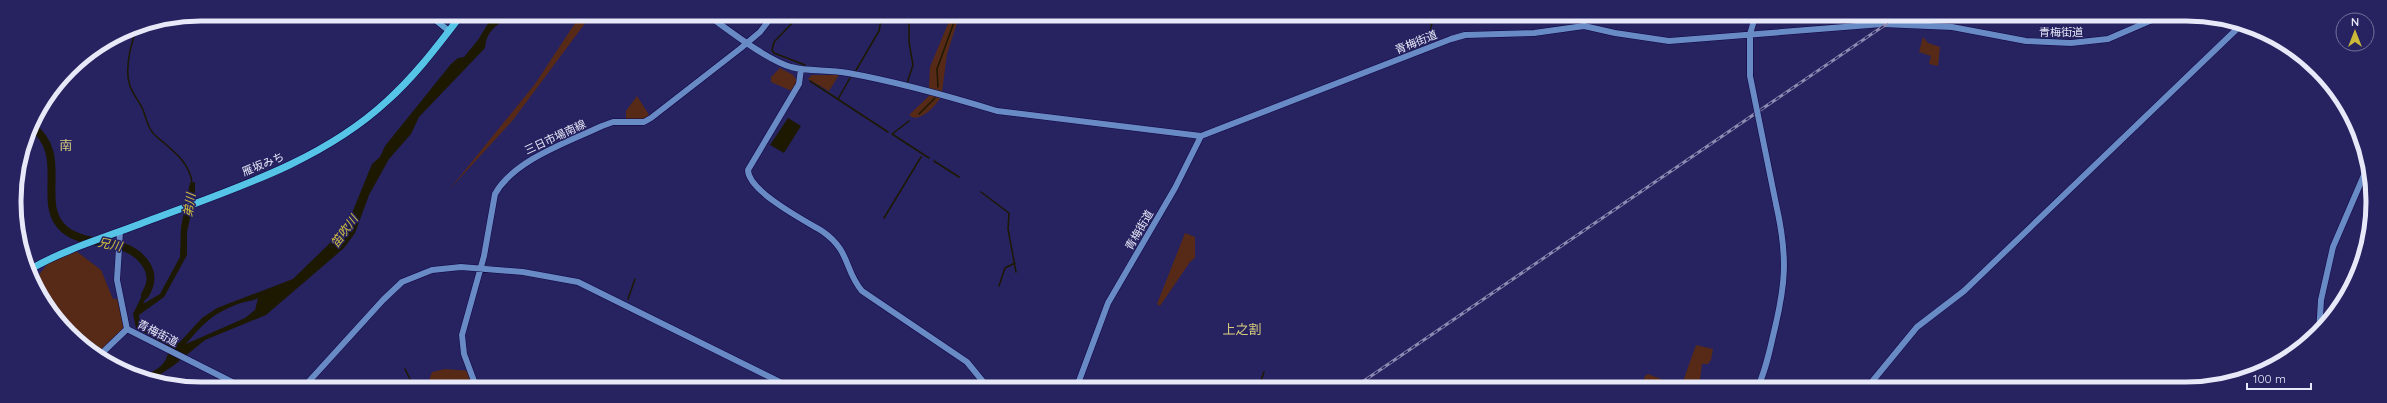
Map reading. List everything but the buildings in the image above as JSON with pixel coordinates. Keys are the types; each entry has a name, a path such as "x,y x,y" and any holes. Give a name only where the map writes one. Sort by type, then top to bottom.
{"highway":[{"name":"雁坂みち","path":"34,268 86,245 301,160 356,127 405,84 457,21"}],"main road":[{"path":"437,21 449,31"}],"street":[{"path":"716,21 784,64 801,69 849,73 966,101 997,111 1201,136"},
{"name":"三日市場南線","path":"474,382 464,354 462,335 481,269 495,194 523,163 613,122 644,122 748,42 768,21"},
{"path":"1754,21 1750,34 1750,76 1784,242 1785,278 1783,297 1767,359 1759,382"},
{"name":"青梅街道","path":"1079,382 1108,303 1175,188 1201,136 1465,35 1534,33 1584,26 1615,33 1669,41 1887,24 1952,27 2026,41 2071,43 2108,39 2150,21"},
{"path":"1872,382 1917,327 1964,291 2237,29"},
{"path":"801,69 799,84 750,166 748,170 749,178 772,200 835,241 845,255 856,283 862,291 967,362 983,382"},
{"path":"2319,323 2321,300 2333,247 2364,175"},
{"name":"青梅街道","path":"120,232 117,280 130,330 232,382"},
{"path":"308,382 383,300 402,282 423,273 442,268 523,272 578,282 780,382"},
{"path":"103,353 130,330"}],"shaded area":[{"path":"576,21 587,21 513,120 449,190 535,84"},
{"path":"949,21 958,21 947,54 942,92 929,89 930,67"},
{"path":"1923,37 1928,43 1940,47 1938,66 1929,64 1931,56 1919,52"},
{"path":"780,68 793,75 799,84 794,92 771,82 771,77"},
{"path":"812,75 839,75 829,91 808,79"},
{"path":"931,94 941,97 930,110 922,116 914,118 909,115"},
{"path":"637,96 651,118 626,122 626,111"},
{"path":"1185,233 1195,237 1195,258 1190,262 1160,306 1157,304"},
{"path":"76,251 101,270 113,299 121,299 127,329 102,352 82,337 66,321 51,302 38,276 48,263"},
{"path":"1696,345 1713,349 1711,360 1708,364 1702,364 1700,382 1683,382"},
{"path":"445,369 472,371 475,382 428,382 432,372"},
{"path":"1648,374 1668,382 1643,382 1645,376"}],"water":[{"name":"笛吹川","path":"490,21 503,21 494,28 488,36 485,48 419,117 411,134 389,159 369,195 355,233 344,248 266,315 205,340 173,366 157,377 148,374 165,362 169,346 136,328 133,314 147,285 152,286 143,304 160,294 180,257 181,227 190,183 195,182 195,195 187,232 187,255 164,297 139,315 140,324 179,343 202,318 217,308 293,279 330,243 352,213 372,164 380,157 385,146 451,64 458,58 464,57 478,40","holes":["258,298 255,310 245,318 186,344 197,331 222,311"]},
{"path":"788,118 801,126 784,153 770,145"}],"waterway":[{"path":"794,21 774,42 772,50 774,53 805,65"},
{"path":"855,72 879,31 881,21"},
{"path":"907,83 913,65 909,42 909,21"},
{"path":"938,87 937,69 954,21"},
{"path":"1417,45 1430,32 1432,21"},
{"name":"弟川","path":"135,34 128,64 128,79 130,86 142,107 148,125 154,134 184,163 191,176 192,184"},
{"path":"1411,46 1411,52"},
{"path":"838,99 850,78"},
{"path":"810,81 888,132"},
{"path":"919,114 935,98"},
{"path":"909,121 892,134 929,158"},
{"name":"兄川","path":"36,130 43,137 49,150 51,164 52,206 56,219 64,229 74,235 85,239 119,246 130,250 139,256 147,266 151,277 149,288 145,295"},
{"path":"884,218 921,157"},
{"path":"934,161 959,177"},
{"path":"981,192 1009,213 1008,229 1016,272"},
{"path":"999,286 1005,268 1015,263"},
{"path":"628,299 635,279"},
{"path":"405,369 412,382"},
{"path":"1260,382 1264,372"}],"railway":[{"path":"1362,382 1891,21"}],"district":[{"name":"南","path":"66,145"},
{"name":"上之割","path":"1242,329"}]}
